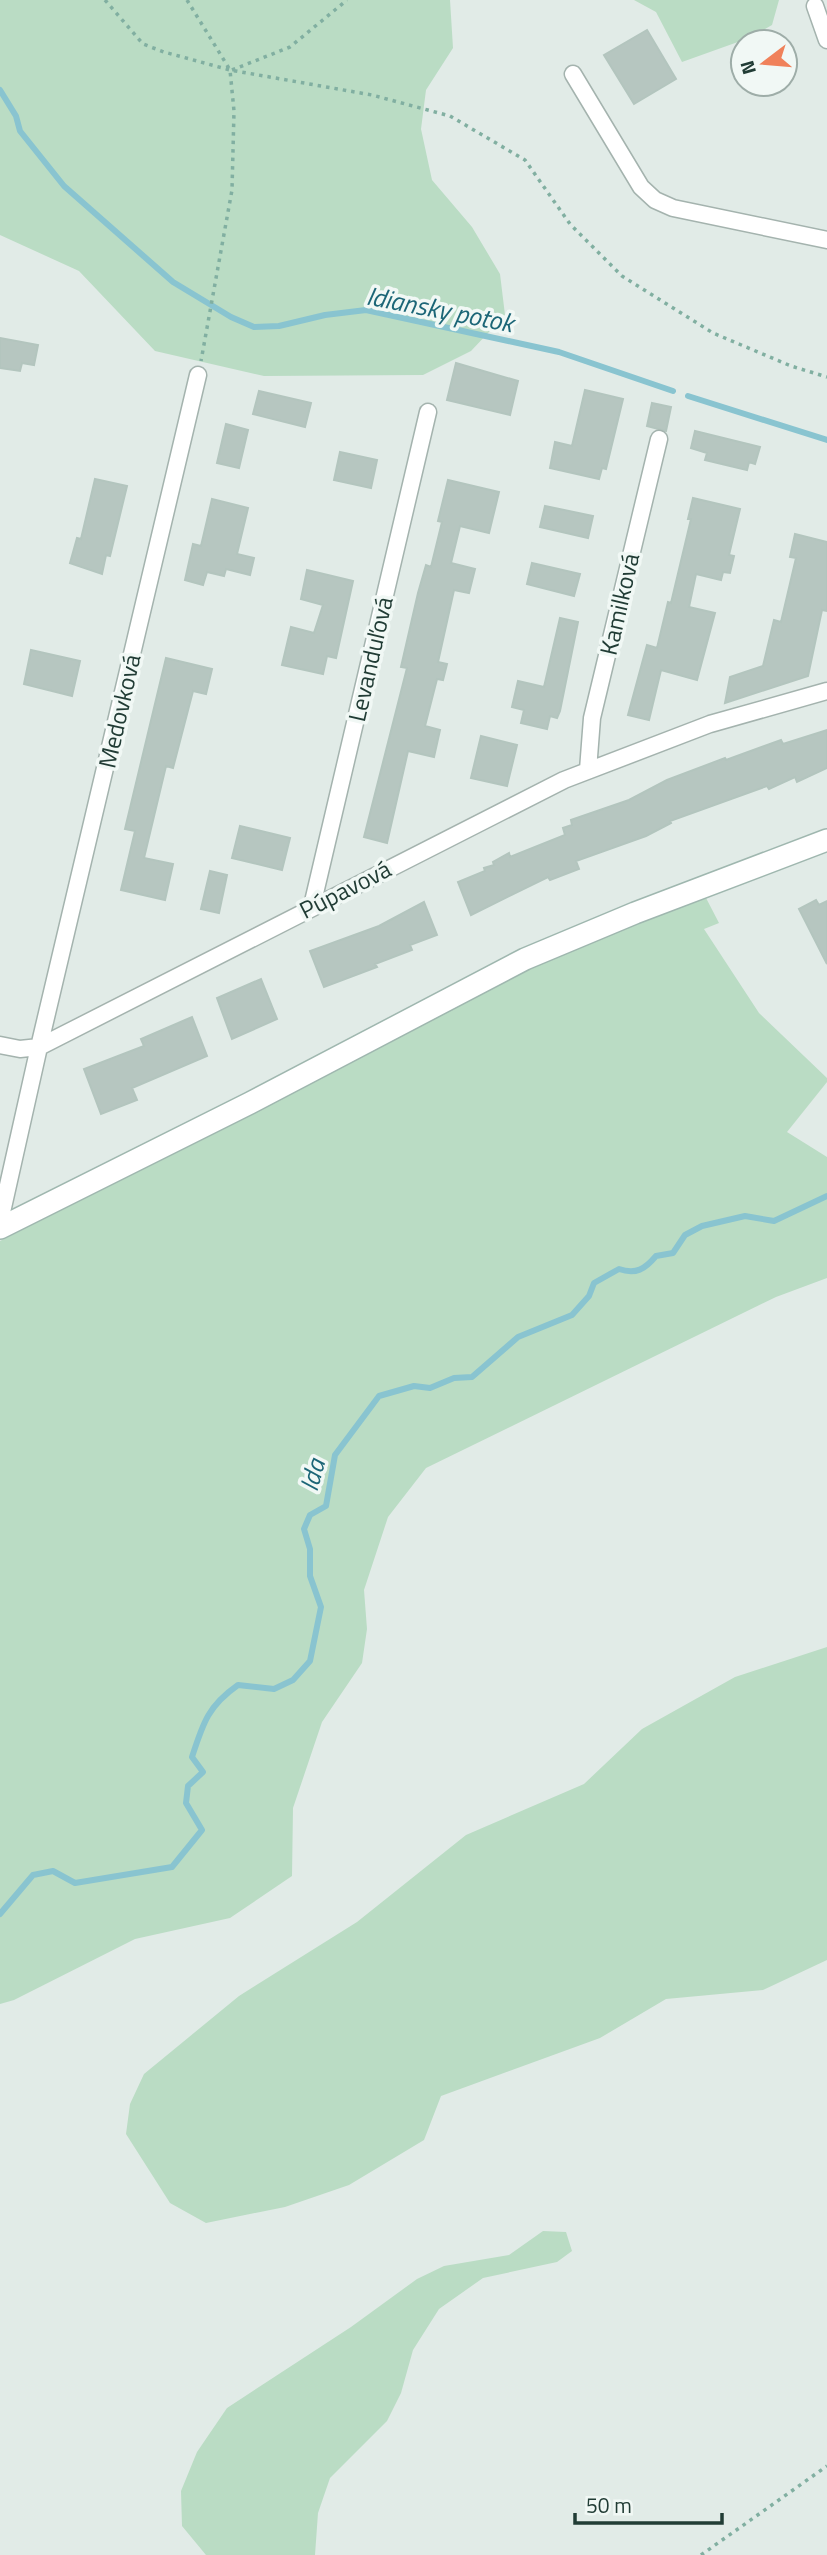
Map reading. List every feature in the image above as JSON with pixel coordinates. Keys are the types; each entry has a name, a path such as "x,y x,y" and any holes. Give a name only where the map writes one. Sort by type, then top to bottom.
{"street":[{"path":"815,6 827,40"},
{"path":"573,74 641,187 655,200 673,208 827,240"},
{"name":"Medovková","path":"39,1047 198,375"},
{"name":"Levanduľová","path":"312,906 428,412"},
{"name":"Kamilková","path":"587,770 592,718 659,439"},
{"name":"Púpavová","path":"39,1047 312,906 587,770 710,724 827,691"},
{"path":"0,1228 250,1103 525,959 647,908 827,840"},
{"path":"0,1045 20,1049 39,1047 0,1221"}],"path":[{"path":"105,0 143,44 194,62 230,71 372,95 450,116 525,160 570,224 622,276 713,333 791,366 827,377"},
{"path":"187,0 230,71 234,111 232,190 211,318 198,375"},
{"path":"230,71 290,47 346,0"},
{"path":"701,2555 827,2466"}],"green space":[{"path":"0,0 450,0 453,48 426,90 421,129 432,180 472,227 500,274 505,315 471,351 423,375 264,376 155,351 79,271 0,235"},
{"path":"634,0 779,0 772,25 767,28 729,28 729,45 682,62 656,12"},
{"path":"705,896 719,923 704,929 759,1013 827,1078 827,1082 787,1132 827,1157 827,1278 776,1297 426,1468 388,1517 364,1590 367,1629 362,1663 322,1722 293,1808 292,1876 230,1918 135,1939 14,2000 0,2004 0,1241 510,978 577,947"},
{"path":"827,1647 827,1960 763,1990 666,1999 600,2038 441,2096 424,2140 349,2185 285,2207 206,2223 170,2203 126,2134 130,2104 144,2074 239,1996 357,1922 466,1835 584,1784 642,1729 735,1677"},
{"path":"543,2231 566,2232 572,2251 557,2262 483,2278 439,2309 413,2350 401,2393 387,2421 330,2478 318,2513 315,2555 206,2555 182,2526 181,2491 197,2452 227,2408 351,2327 417,2279 444,2266 509,2255"}],"building":[{"path":"647,30 676,79 634,104 604,55"},
{"path":"0,338 38,345 34,365 22,363 20,371 0,368"},
{"path":"456,363 518,381 510,415 447,400"},
{"path":"585,390 623,399 606,469 602,468 599,479 550,468 555,442 572,446"},
{"path":"259,391 311,403 305,427 253,414"},
{"path":"652,403 671,407 666,431 647,426"},
{"path":"226,424 248,430 239,468 217,463"},
{"path":"695,431 760,447 755,464 749,462 747,470 705,460 707,453 691,448"},
{"path":"340,452 377,460 371,488 334,480"},
{"path":"95,479 127,486 110,556 106,555 102,574 70,563 77,538 81,539"},
{"path":"448,480 499,492 489,533 460,526 451,563 475,569 469,593 454,590 438,662 447,664 443,680 437,679 425,726 440,730 434,757 408,751 387,843 364,837 407,668 401,667 418,593 426,565 431,567 442,522 438,521"},
{"path":"693,498 740,509 729,555 734,556 730,573 723,572 721,580 696,574 689,607 715,613 697,680 661,670 649,720 628,715 647,645 657,648 668,602 671,603 691,519 688,519"},
{"path":"212,499 248,508 237,554 254,558 250,575 226,569 224,576 207,572 203,585 185,580 193,544 201,546"},
{"path":"545,506 593,516 588,538 540,527"},
{"path":"795,534 827,542 827,611 822,610 808,676 725,703 730,677 763,666 774,620 781,622 796,558 790,557"},
{"path":"532,563 580,574 574,596 527,584"},
{"path":"307,570 353,581 336,658 327,656 323,674 282,665 291,627 314,633 323,605 301,599"},
{"path":"560,618 578,622 560,711 557,718 550,716 547,729 521,723 524,710 512,707 518,681 544,687"},
{"path":"31,650 80,661 72,696 24,684"},
{"path":"166,658 212,669 206,694 193,691 173,768 166,766 144,858 173,864 165,900 121,890 135,831 125,829"},
{"path":"827,730 827,768 797,782 795,777 769,789 767,786 670,821 671,823 646,836 576,861 579,869 550,880 548,877 471,915 458,882 485,871 484,868 494,865 493,862 509,853 510,857 565,835 563,828 572,825 571,820 629,800 667,780 725,758 726,760 781,740 783,744"},
{"path":"481,736 517,745 507,786 471,778"},
{"path":"240,826 290,838 282,870 232,858"},
{"path":"210,871 227,875 219,913 201,909"},
{"path":"816,900 819,905 827,901 827,964 799,909"},
{"path":"424,902 437,935 410,945 412,950 375,964 377,967 324,987 310,951 379,926"},
{"path":"261,979 277,1019 232,1039 217,998"},
{"path":"192,1017 207,1056 132,1088 137,1100 101,1114 84,1069 144,1046 141,1039"}],"waterway":[{"name":"Idiansky potok","path":"0,90 16,116 20,131 64,186 173,282 231,317 254,327 279,326 325,315 366,310 559,352 673,391"},
{"name":"Idiansky potok","path":"688,396 827,440"},
{"name":"Ida","path":"0,1914 33,1875 53,1871 75,1883 172,1867 202,1830 186,1803 188,1786 203,1772 192,1757 203,1725 213,1708 238,1685 274,1689 293,1680 310,1661 321,1607 310,1576 310,1549 304,1529 310,1515 326,1506 335,1455 379,1396 414,1386 430,1388 454,1378 472,1377 518,1337 572,1315 589,1296 594,1283 619,1269 635,1271 656,1256 673,1253 685,1235 702,1226 745,1216 774,1221 827,1196"}]}
